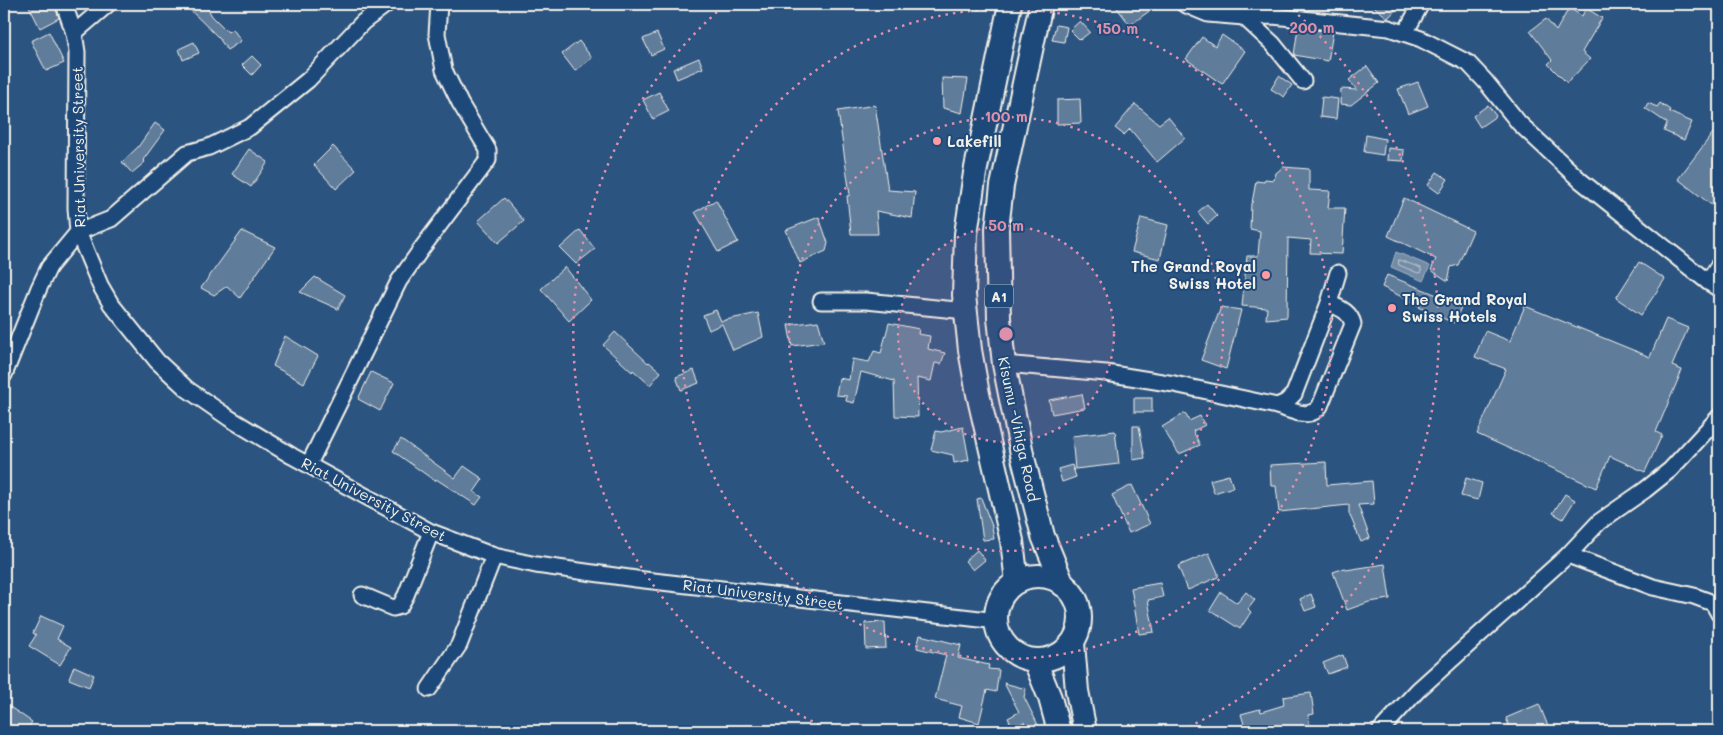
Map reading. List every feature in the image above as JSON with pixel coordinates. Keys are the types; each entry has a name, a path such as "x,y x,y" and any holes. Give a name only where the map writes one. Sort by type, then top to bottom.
{"highway":[{"name":"Kisumu -Vihiga Road","path":"1010,4 975,173 966,234 964,295 970,350 978,394 1012,542 1017,582"},
{"name":"Kisumu -Vihiga Road","path":"1041,4 1002,186 997,229 999,318 1004,364 1022,454 1043,536 1063,585"},
{"path":"1063,585 1056,580 1042,576 1029,577 1017,582 1006,590 1000,601 996,621 1002,639 1010,650 1021,657 1035,661 1049,659 1063,653 1073,643"},
{"name":"A1","path":"1063,585 1076,601 1080,615 1079,630 1073,643 1077,691 1085,731"},
{"path":"1035,661 1050,698 1059,731"}],"street":[{"name":"Riat University Street","path":"64,4 74,33 77,52 76,208 78,232 100,284 111,304 158,361 187,389 222,413 308,464 431,532 494,556 536,565 636,579 996,621"},
{"path":"74,33 108,4"},
{"path":"4,375 38,288 49,267 78,232 111,218 187,153 209,147 250,127 308,80 363,22 387,4"},
{"path":"308,464 399,282 488,160 488,150 460,103 444,70 437,34 440,4"},
{"path":"1184,4 1208,14 1244,17 1273,16 1389,28 1421,39 1468,63 1518,123 1575,175 1714,286 1719,265"},
{"path":"1405,33 1421,4"},
{"path":"1244,17 1273,44 1303,81"},
{"path":"1277,406 1286,402 1294,394 1329,303 1338,273"},
{"path":"821,301 866,302 966,311"},
{"path":"1004,364 1106,373 1174,384 1277,406 1302,414 1312,414 1320,406 1353,324 1352,318 1346,312 1329,303"},
{"path":"1380,731 1418,690 1568,555 1599,522 1670,470 1719,417"},
{"path":"362,595 393,608 400,606 431,532"},
{"path":"1568,555 1652,587 1694,596 1713,603 1719,614"},
{"path":"429,689 459,646 494,556"}],"water":[{"path":"1396,252 1430,266 1423,281 1391,267"}],"building":[{"path":"28,4 54,4 59,18 40,28"},
{"path":"184,4 205,4 212,16 228,32 233,29 241,41 227,50 219,38"},
{"path":"1114,4 1159,4 1130,25"},
{"path":"1371,4 1401,4 1388,18"},
{"path":"1569,8 1582,16 1586,8 1602,18 1582,52 1590,59 1567,83 1548,64 1552,60 1530,31 1546,19 1556,31"},
{"path":"1080,21 1090,32 1080,40 1070,30"},
{"path":"1056,25 1067,27 1064,42 1052,40"},
{"path":"1298,28 1333,32 1328,61 1294,55"},
{"path":"49,32 64,63 46,71 31,41"},
{"path":"657,33 664,49 651,55 643,39"},
{"path":"1222,35 1245,51 1222,84 1186,59 1202,37 1215,46"},
{"path":"579,41 592,58 575,71 562,54"},
{"path":"194,42 199,53 183,60 179,49"},
{"path":"252,56 261,65 252,75 242,65"},
{"path":"699,58 703,68 677,79 673,69"},
{"path":"1367,66 1379,83 1351,105 1340,104 1341,89 1357,90 1349,80"},
{"path":"1279,76 1292,85 1284,97 1271,89"},
{"path":"942,78 968,79 962,113 943,108"},
{"path":"1418,82 1428,106 1408,114 1398,89"},
{"path":"659,92 669,111 653,119 643,100"},
{"path":"1322,97 1338,99 1336,119 1320,117"},
{"path":"1080,99 1081,123 1057,124 1057,100"},
{"path":"1648,103 1657,107 1660,103 1670,110 1669,112 1692,122 1684,140 1664,131 1667,123 1645,108"},
{"path":"1135,104 1159,124 1168,117 1185,138 1157,162 1130,129 1124,135 1115,128"},
{"path":"875,105 888,190 915,192 912,218 876,211 878,234 851,234 847,196 850,195 838,111"},
{"path":"1488,105 1496,116 1480,127 1473,116"},
{"path":"155,123 165,130 143,160 145,162 132,173 122,162 138,147"},
{"path":"1719,125 1719,211 1678,179"},
{"path":"1366,135 1385,139 1383,155 1364,152"},
{"path":"333,146 356,170 336,189 314,165"},
{"path":"1388,148 1404,150 1403,161 1387,160"},
{"path":"249,149 268,162 251,187 232,174"},
{"path":"1283,167 1309,169 1309,190 1330,191 1328,208 1345,208 1342,254 1310,253 1311,240 1288,238 1287,317 1266,319 1267,308 1242,306 1247,256 1258,256 1260,231 1250,229 1251,203 1256,181 1274,180 1276,173"},
{"path":"1437,172 1448,179 1439,193 1428,185"},
{"path":"504,198 524,221 498,243 478,221"},
{"path":"1404,198 1473,231 1458,265 1451,267 1448,281 1431,270 1436,259 1388,236"},
{"path":"716,200 738,242 718,252 695,212"},
{"path":"1207,204 1217,216 1208,224 1198,212"},
{"path":"819,217 828,243 826,251 800,263 786,230"},
{"path":"1141,218 1168,225 1160,259 1132,252"},
{"path":"580,230 595,249 576,264 560,248"},
{"path":"242,231 275,247 240,298 227,286 214,295 201,288"},
{"path":"1639,262 1665,279 1641,315 1616,298"},
{"path":"565,267 591,300 569,321 541,289"},
{"path":"1387,275 1442,297 1441,299 1462,305 1454,323 1382,287"},
{"path":"315,277 345,295 338,309 300,292"},
{"path":"1525,306 1650,357 1666,319 1688,328 1672,366 1682,370 1656,432 1662,435 1645,472 1610,456 1596,488 1477,434 1506,369 1475,357 1485,331 1510,341"},
{"path":"1221,307 1241,310 1226,369 1201,360"},
{"path":"716,310 721,321 758,313 763,337 733,350 722,324 709,330 703,315"},
{"path":"818,321 824,342 792,346 788,325"},
{"path":"889,323 919,329 918,334 930,336 928,349 945,353 941,364 935,363 931,381 917,378 918,417 895,416 894,381 861,372 854,403 846,401 847,396 836,395 839,378 849,380 852,359 869,362 874,351 881,353"},
{"path":"615,332 648,363 661,372 650,385 633,370 632,372 603,345"},
{"path":"285,336 318,356 304,383 273,366"},
{"path":"694,370 699,383 681,390 676,377"},
{"path":"371,372 394,383 380,411 358,399"},
{"path":"1082,394 1085,408 1052,414 1049,400"},
{"path":"1134,398 1152,398 1152,412 1134,412"},
{"path":"1185,413 1189,421 1200,416 1205,425 1193,431 1200,445 1179,454 1162,427"},
{"path":"1133,426 1139,426 1145,458 1133,460"},
{"path":"963,427 969,460 954,463 953,455 931,450 936,431 941,432"},
{"path":"1115,431 1119,464 1075,469 1072,436"},
{"path":"401,439 455,478 464,466 483,479 474,492 482,497 476,505 436,479 435,481 393,451"},
{"path":"1326,462 1327,485 1372,481 1374,504 1358,505 1370,538 1361,542 1349,513 1349,505 1279,512 1276,486 1271,486 1270,465"},
{"path":"1072,465 1076,477 1062,482 1058,469"},
{"path":"1229,475 1233,487 1214,493 1210,480"},
{"path":"1466,478 1482,483 1478,500 1461,496"},
{"path":"1132,485 1150,524 1129,533 1112,495"},
{"path":"1565,494 1575,500 1563,519 1553,513"},
{"path":"981,498 992,526 994,539 983,540 977,499"},
{"path":"977,550 985,560 973,570 965,561"},
{"path":"1209,553 1218,577 1188,590 1178,566"},
{"path":"1385,564 1390,599 1369,602 1347,610 1333,572 1345,568 1346,570"},
{"path":"1160,583 1163,597 1148,600 1154,632 1139,634 1131,588"},
{"path":"1221,592 1237,603 1246,592 1255,600 1248,609 1251,612 1240,629 1210,610"},
{"path":"1311,594 1316,607 1305,611 1300,599"},
{"path":"41,616 63,626 57,639 71,647 60,665 29,646 36,635 33,633"},
{"path":"885,622 886,648 866,649 865,623"},
{"path":"920,635 961,645 958,658 989,665 988,669 999,670 996,692 987,690 979,723 959,717 962,706 935,699 946,655 917,648"},
{"path":"1343,655 1347,667 1328,674 1323,663"},
{"path":"74,666 94,675 89,687 69,679"},
{"path":"1004,683 1026,689 1024,697 1041,731 1028,731 1024,722 1013,728 1008,718 1019,712"},
{"path":"1311,693 1314,714 1308,715 1310,728 1290,731 1246,731 1241,714 1260,709 1261,712 1284,705 1283,697"},
{"path":"4,703 32,722 26,731 13,731 4,725"},
{"path":"1539,704 1550,731 1511,731 1506,718"}],"place":[{"name":"Lakefill","path":"937,141"},
{"name":"The Grand Royal Swiss Hotel","path":"1266,275"},
{"name":"The Grand Royal Swiss Hotels","path":"1392,308"}]}
